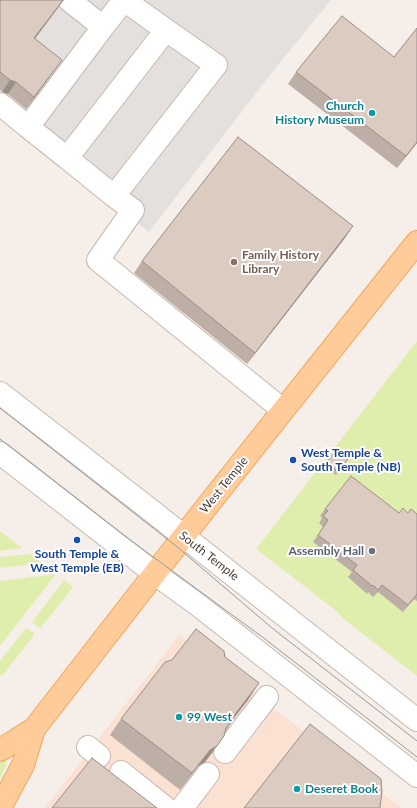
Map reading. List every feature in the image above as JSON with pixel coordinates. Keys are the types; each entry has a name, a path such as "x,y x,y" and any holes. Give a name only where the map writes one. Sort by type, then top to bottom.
{"main road":[{"name":"West Temple","path":"0,750 34,729 154,573 417,242"},
{"name":"West Temple","path":"0,808 24,765 34,729"}],"street":[{"path":"69,0 103,27"},
{"path":"28,127 124,0 216,65 114,196"},
{"path":"67,158 166,30"},
{"path":"0,104 133,210 98,260 283,410"},
{"name":"South Temple","path":"0,393 417,720"},
{"path":"0,453 417,776"},
{"path":"182,808 258,710"},
{"path":"121,772 166,808"}],"shaded area":[{"path":"0,0 331,0 270,75 149,232 0,116"},
{"path":"179,635 402,808 45,808"}],"green space":[{"path":"417,341 417,676 256,549"},
{"path":"0,531 22,548 0,551"},
{"path":"31,554 42,563 0,568 0,557"},
{"path":"56,574 0,646 0,581"},
{"path":"64,580 73,587 40,629 32,622"},
{"path":"26,628 35,634 2,676 0,675 0,661"},
{"path":"4,759 7,761 0,780 0,762"}],"building":[{"path":"0,0 63,0 34,38 62,60 34,97 16,82 10,80 0,72"},
{"name":"Church History Museum","path":"342,16 394,57 417,28 417,142 406,156 296,72"},
{"name":"Family History Library","path":"238,137 353,226 255,353 142,261"},
{"path":"338,448 349,457 339,472 326,463"},
{"name":"Assembly Hall","path":"351,476 399,513 403,508 408,513 411,509 417,514 417,594 408,605 382,585 378,590 373,585 372,586 353,570 357,565 318,535 328,520 323,516 328,511 325,509"},
{"name":"99 West","path":"196,629 224,651 225,657 259,683 233,717 234,718 226,728 224,736 217,746 210,750 192,773 121,719 165,662 172,660"},
{"name":"Deseret Book","path":"310,724 381,779 382,791 380,808 244,808"},
{"path":"92,758 157,808 52,808"}],"tram line":[{"path":"0,408 176,546 272,628 417,741"},
{"path":"0,439 126,537 265,639 417,757"}],"place":[{"name":"Church History Museum","path":"372,113"},
{"name":"Family History Library","path":"234,262"},
{"name":"West Temple & South Temple (NB)","path":"293,460"},
{"name":"South Temple & West Temple (EB)","path":"77,540"},
{"name":"Assembly Hall","path":"372,551"},
{"name":"99 West","path":"179,717"},
{"name":"Deseret Book","path":"297,789"}]}
